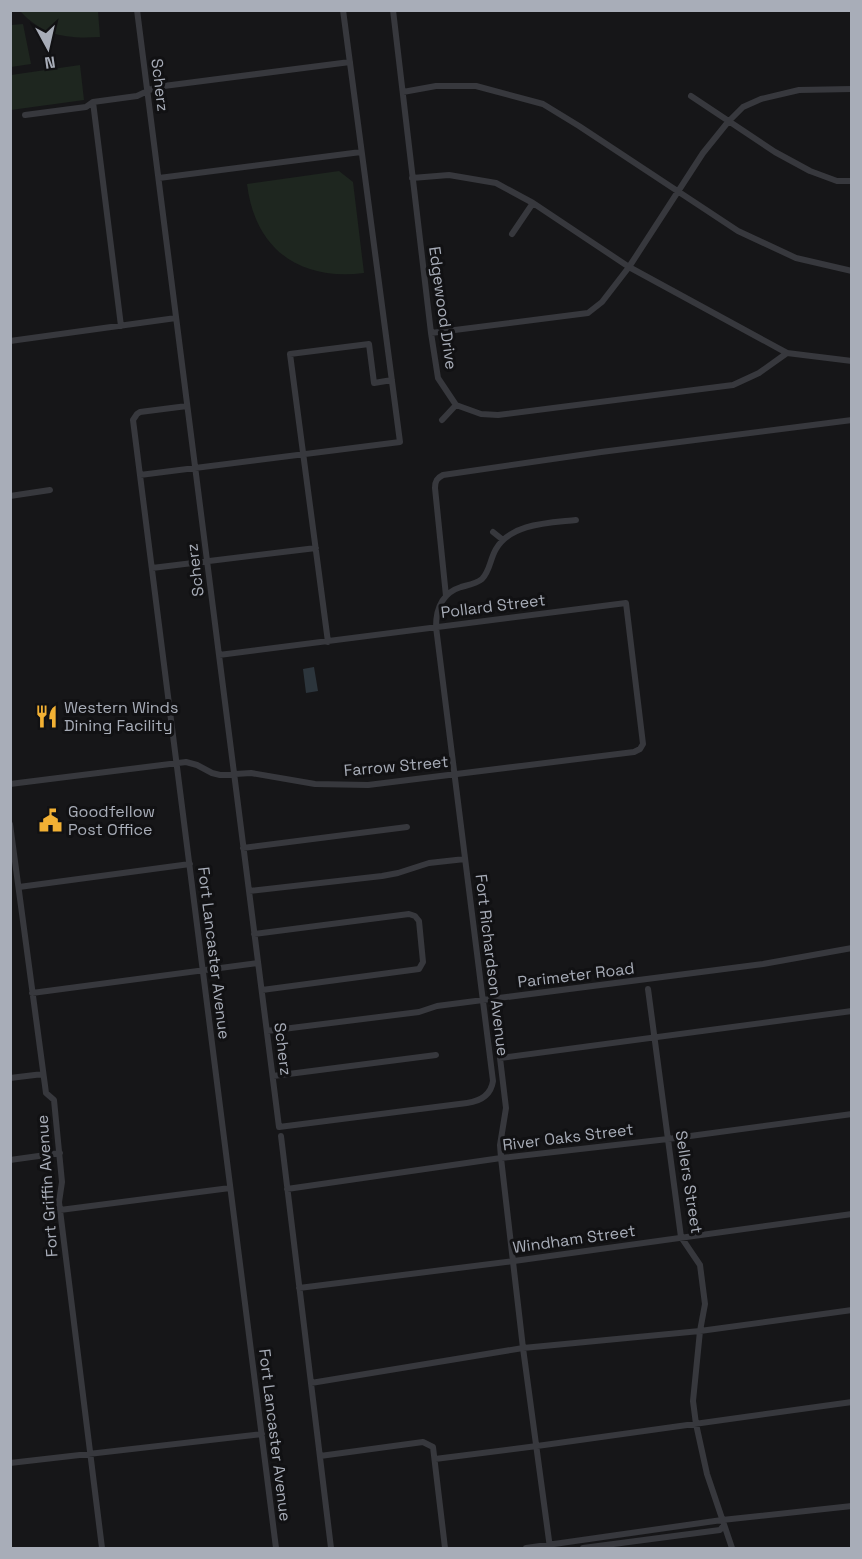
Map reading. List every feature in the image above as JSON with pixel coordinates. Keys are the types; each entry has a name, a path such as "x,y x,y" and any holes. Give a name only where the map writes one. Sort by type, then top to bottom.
{"street":[{"name":"Scherz","path":"137,10 279,1127"},
{"path":"140,475 400,442 343,10"},
{"name":"Edgewood Drive","path":"393,10 438,378 456,405"},
{"path":"25,115 86,107 93,102 137,96 156,87 350,62"},
{"path":"403,92 436,86 476,86 543,104 738,231 796,258 852,271"},
{"path":"431,333 588,313 602,303 703,153 742,107 762,99 800,90 852,89"},
{"path":"690,96 775,152 810,171 837,181 852,181"},
{"path":"93,102 121,326"},
{"path":"159,178 361,152"},
{"path":"412,178 449,175 496,183 533,203 628,267 788,352 852,360"},
{"path":"512,234 533,203"},
{"path":"10,341 176,318"},
{"path":"328,642 290,354 369,344 374,383 392,380"},
{"path":"442,420 456,405 481,414 498,415 733,385 759,373 788,352"},
{"name":"Fort Lancaster Avenue","path":"188,406 140,412 134,416 133,420 276,1548"},
{"path":"446,596 435,488 439,477 601,452 852,420"},
{"path":"10,496 50,490"},
{"path":"436,627 438,609 446,596 457,588 473,584 482,578 495,550 503,540 532,526 576,520"},
{"path":"493,532 503,540"},
{"path":"152,568 316,548"},
{"name":"Pollard Street","path":"219,655 626,603 644,739 642,747"},
{"name":"Fort Richardson Avenue","path":"279,1127 467,1103 481,1100 490,1091 493,1081 484,1001 436,627"},
{"name":"Farrow Street","path":"10,784 191,763 215,774 257,773 315,784 360,785 393,783 634,753 642,747"},
{"name":"Fort Griffin Avenue","path":"10,824 46,1093 54,1100 62,1182 59,1202 102,1548"},
{"path":"243,848 407,827"},
{"path":"249,891 382,876 429,863 465,859"},
{"path":"19,887 190,864"},
{"path":"255,934 409,914 415,916 419,921 423,962 419,969 262,990"},
{"name":"Parimeter Road","path":"267,1031 419,1012 437,1006 763,964 852,948"},
{"path":"32,993 258,963"},
{"name":"Sellers Street","path":"648,989 681,1237 700,1265 705,1304 693,1401 696,1424 708,1474 732,1548"},
{"path":"551,1547 523,1348 501,1158 500,1145 506,1108 500,1058 852,1011"},
{"path":"273,1076 436,1055"},
{"path":"10,1078 43,1074"},
{"name":"River Oaks Street","path":"287,1189 501,1158 668,1139 852,1114"},
{"path":"281,1136 331,1548"},
{"path":"10,1160 60,1153"},
{"path":"60,1210 230,1188"},
{"name":"Windham Street","path":"299,1288 852,1214"},
{"path":"311,1383 523,1348 700,1331 852,1310"},
{"path":"435,1459 852,1402"},
{"path":"10,1463 262,1434"},
{"path":"320,1456 423,1442 433,1447 445,1548"},
{"path":"526,1548 551,1547 852,1506"},
{"path":"583,1548 720,1530 723,1522"}],"shaded area":[{"path":"20,11 98,11 100,37 56,34 38,26"},
{"path":"23,24 31,64 11,67 11,25"},
{"path":"80,65 84,100 11,110 11,75"},
{"path":"339,171 353,182 364,273 319,272 284,256 270,243 252,207 247,184"},
{"path":"314,667 318,691 306,693 303,669"}],"place":[{"name":"Western Winds Dining Facility","path":"46,716"},
{"name":"Goodfellow Post Office","path":"50,820"}]}
